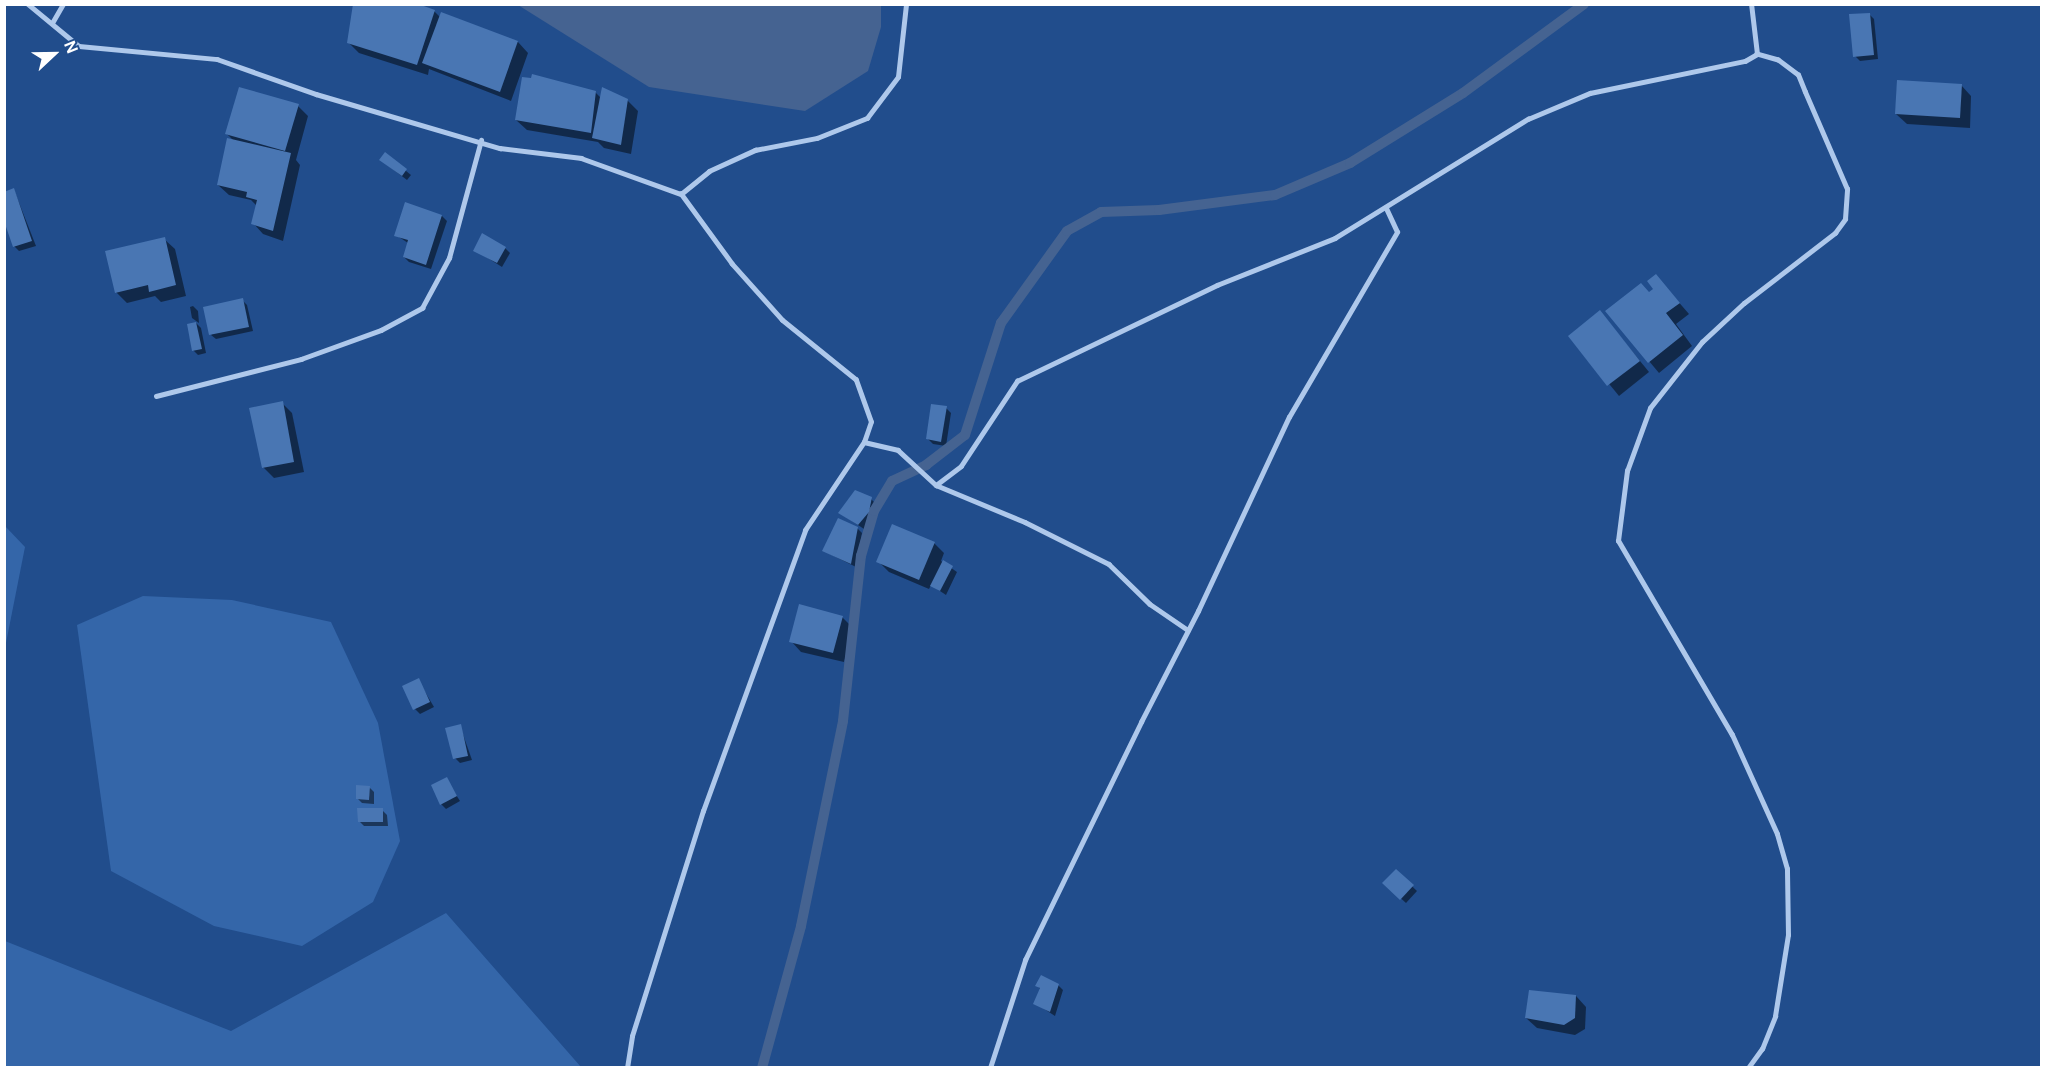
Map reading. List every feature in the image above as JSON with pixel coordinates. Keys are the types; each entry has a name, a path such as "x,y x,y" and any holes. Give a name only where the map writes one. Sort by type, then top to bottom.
{"lane":[{"path":"28,4 79,46 218,59 316,94 481,140 500,148 581,158 681,194 732,264 782,320 856,380 871,422 864,442 805,530 699,821 632,1036 627,1068"},
{"path":"52,23 63,4"},
{"path":"681,194 709,171 755,150 817,138 867,118 898,77 906,4"},
{"path":"1751,4 1757,54"},
{"path":"936,485 961,466 987,432 1017,381 1217,285 1335,238 1528,118 1590,93 1745,61 1757,54 1778,60 1798,75 1847,189 1845,219 1835,233 1744,303 1702,342 1650,408 1626,471 1618,541 1732,735 1777,834 1787,869 1788,935 1775,1016 1762,1049 1748,1068"},
{"path":"156,396 301,359 381,330 422,308 449,258 481,140"},
{"path":"990,1068 1025,960 1188,630 1289,417 1397,232 1386,208"},
{"path":"864,442 898,450 936,485 1025,522 1109,564 1150,604 1188,630"}],"shaded area":[{"path":"518,5 881,5 881,27 868,71 805,111 649,87"},
{"path":"5,526 25,547 5,648"},
{"path":"143,596 232,600 331,622 378,723 400,841 373,902 302,946 214,926 111,871 77,625"},
{"path":"446,913 581,1067 5,1067 5,941 231,1031"}],"building":[{"path":"353,4 418,4 435,10 417,65 347,43"},
{"path":"441,12 518,41 500,92 422,63"},
{"path":"1870,13 1874,55 1853,57 1849,14"},
{"path":"532,74 596,91 591,133 515,120 522,77 531,78"},
{"path":"1897,80 1962,84 1960,118 1895,114"},
{"path":"239,87 299,104 285,151 225,134"},
{"path":"602,87 628,99 621,145 592,138"},
{"path":"227,138 291,153 273,231 251,224 257,200 246,197 247,192 217,185"},
{"path":"385,152 407,169 402,176 379,160"},
{"path":"14,188 32,241 13,247 4,221 4,192"},
{"path":"405,202 442,215 426,265 403,257 408,240 394,236"},
{"path":"482,233 506,247 497,263 473,251"},
{"path":"165,237 176,285 149,292 148,285 115,293 105,251"},
{"path":"1656,274 1680,303 1666,313 1683,335 1648,363 1605,311 1641,283 1649,292 1653,289 1647,281"},
{"path":"243,298 249,327 209,335 203,307"},
{"path":"1600,310 1640,361 1607,386 1568,336"},
{"path":"196,322 202,349 192,351 187,324"},
{"path":"283,401 294,462 262,468 249,408"},
{"path":"931,404 947,406 941,442 926,439"},
{"path":"855,490 872,497 869,512 858,525 838,513"},
{"path":"838,518 858,527 851,564 822,551"},
{"path":"892,524 935,542 919,580 876,562"},
{"path":"943,560 953,566 940,591 930,586"},
{"path":"799,604 843,616 833,653 789,642"},
{"path":"419,678 430,702 413,710 402,686"},
{"path":"461,724 468,756 453,759 445,728"},
{"path":"447,777 457,796 440,805 431,785"},
{"path":"356,785 370,786 369,800 356,799"},
{"path":"357,808 383,808 383,822 358,822"},
{"path":"1396,869 1414,885 1400,900 1382,883"},
{"path":"1041,975 1059,984 1050,1012 1033,1004 1040,988 1035,986"},
{"path":"1529,990 1576,995 1575,1018 1564,1025 1525,1018"}],"waterway":[{"path":"762,1068 801,926 843,721 861,556 874,511 892,481 926,465 965,435 1001,323 1067,231 1101,212 1159,210 1275,195 1350,163 1463,93 1584,4"}]}
